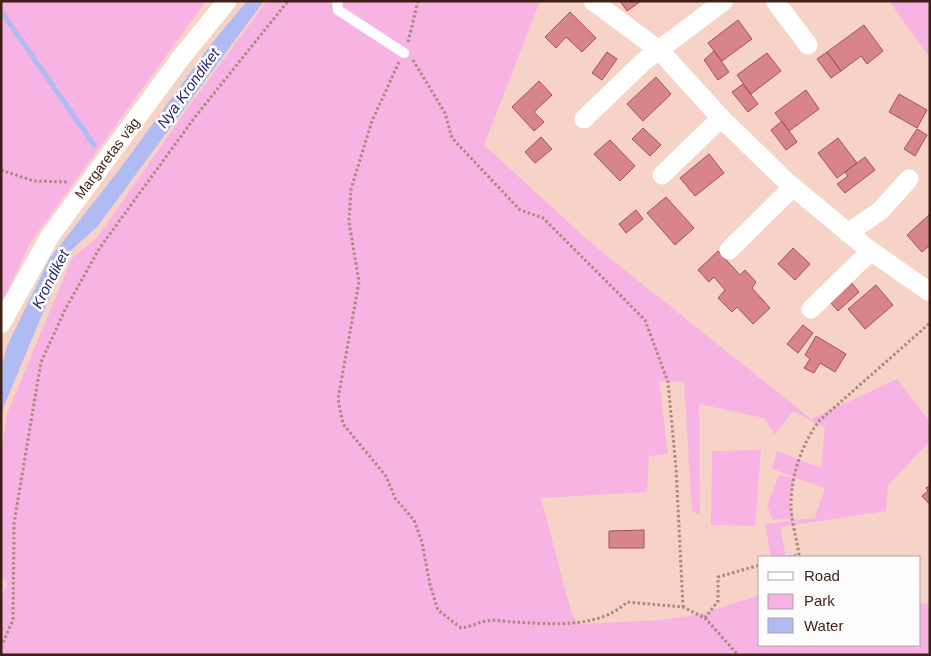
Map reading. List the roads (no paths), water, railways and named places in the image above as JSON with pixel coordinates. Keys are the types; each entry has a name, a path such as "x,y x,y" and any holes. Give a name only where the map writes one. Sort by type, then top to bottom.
{"street":[{"name":"Margaretas väg","path":"1,324 41,249 88,182 180,59 227,1"},
{"path":"593,1 660,51 721,118 792,187 871,251 928,291"},
{"path":"584,119 643,62 724,1"},
{"path":"775,1 808,45"},
{"path":"662,175 721,118"},
{"path":"848,233 880,211 908,180"},
{"path":"729,250 792,187"},
{"path":"811,309 871,251"}],"lane":[{"path":"337,1 338,10 404,53"}],"water":[{"name":"Nya Krondiket","path":"247,1 264,1 97,227 68,253 1,413 1,368 7,346 50,258 119,170 212,43"}],"waterway":[{"path":"1,11 94,145"}],"water label":[{"name":"Krondiket","path":"50,279"}]}
